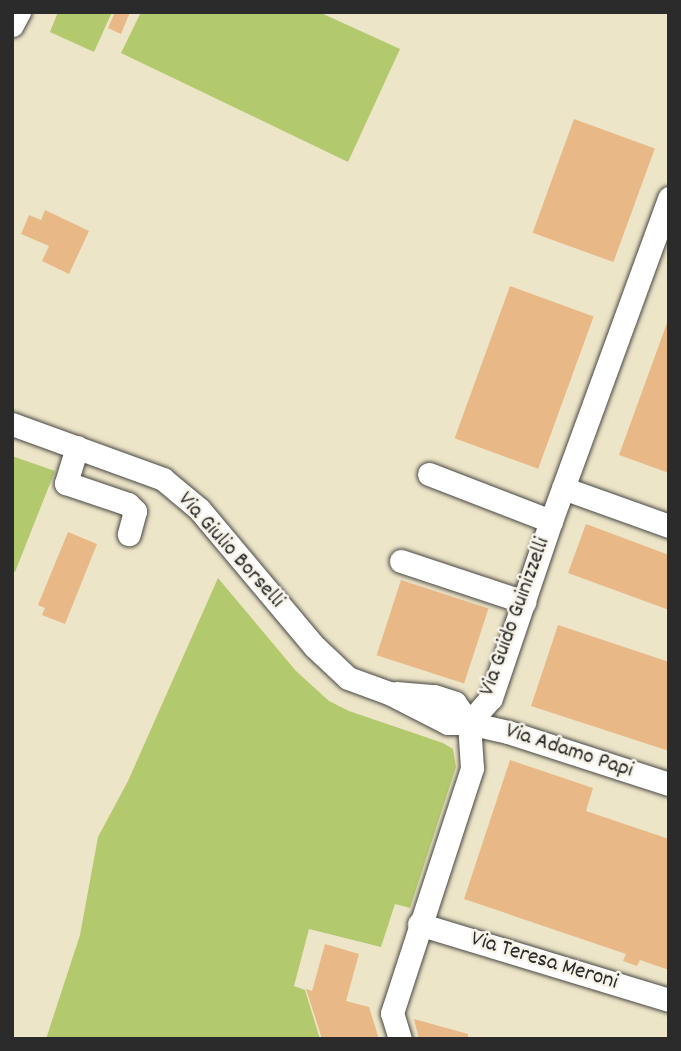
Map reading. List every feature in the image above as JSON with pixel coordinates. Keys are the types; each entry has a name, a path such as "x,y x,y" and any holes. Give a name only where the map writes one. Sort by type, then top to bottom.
{"street":[{"path":"12,25 19,12"},
{"name":"Via Guido Guinizzelli","path":"400,1039 392,1013 472,768 469,723 491,698 551,520 669,198"},
{"name":"Via Giulio Borselli","path":"12,424 163,478 199,509 316,648 348,678 389,693 434,696 455,703 469,723"},
{"path":"77,447 66,483 128,504 135,511 129,534"},
{"path":"429,474 551,520"},
{"path":"563,488 669,526"},
{"path":"401,561 524,602"},
{"name":"Via Adamo Papi","path":"469,723 508,732 669,784"},
{"name":"Via Teresa Meroni","path":"419,924 669,1000"}],"green space":[{"path":"58,12 112,12 94,52 50,32"},
{"path":"141,12 319,12 400,49 348,162 121,53"},
{"path":"12,456 55,471 15,572 12,570"},
{"path":"218,578 296,671 329,701 349,711 443,743 453,749 456,767 410,908 395,904 381,947 309,929 294,986 305,990 320,1039 46,1039 80,935 98,837 128,781"}],"building":[{"path":"115,12 130,12 121,34 108,28"},
{"path":"574,119 655,148 613,262 533,233"},
{"path":"45,210 89,231 69,274 42,261 49,246 21,234 29,215 41,220"},
{"path":"510,286 594,316 538,469 455,438"},
{"path":"669,323 669,473 619,455"},
{"path":"586,524 669,555 669,610 568,573"},
{"path":"68,532 97,544 65,624 42,615 45,608 38,605"},
{"path":"401,580 488,608 464,684 377,655"},
{"path":"558,625 669,662 669,751 531,706"},
{"path":"510,760 593,788 586,811 669,839 669,970 640,960 637,966 623,961 626,954 464,899"},
{"path":"325,944 359,954 346,1001 369,1007 379,1039 322,1039 306,989 312,991"},
{"path":"414,1019 468,1034 468,1039 419,1039"}]}
